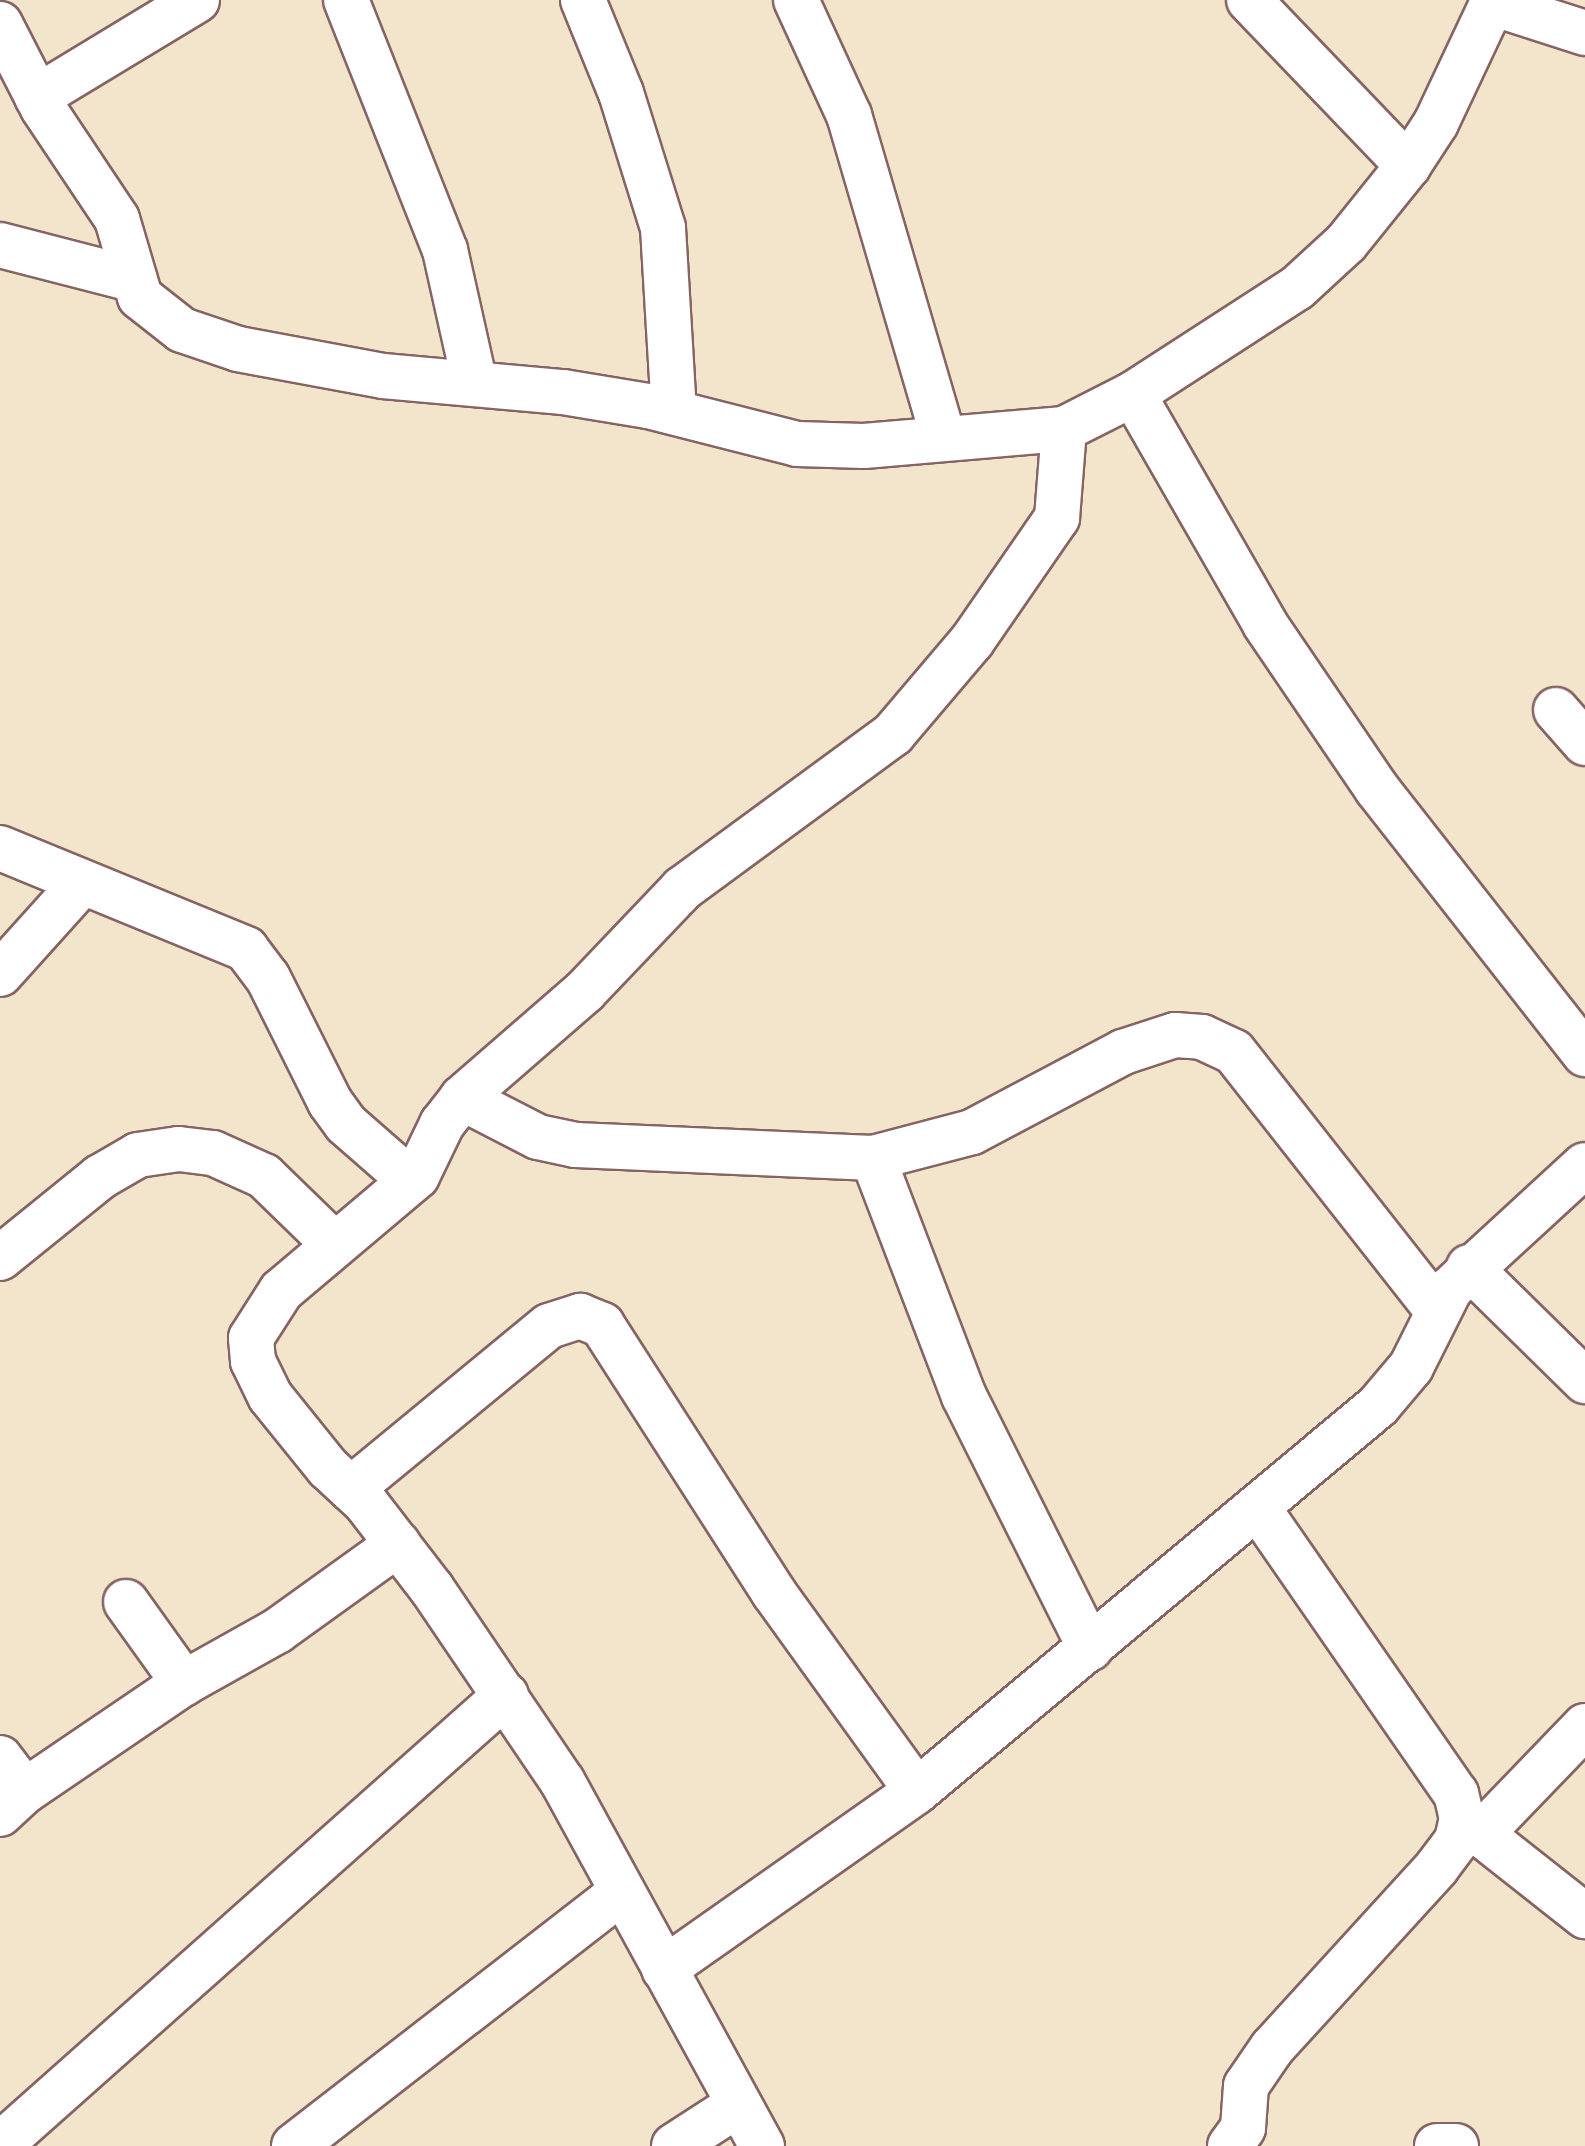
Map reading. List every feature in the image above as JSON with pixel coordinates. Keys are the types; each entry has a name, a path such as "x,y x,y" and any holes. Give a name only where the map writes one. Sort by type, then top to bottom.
{"street":[{"path":"37,97 197,0"},
{"path":"346,0 445,250 475,384"},
{"path":"583,0 621,93 663,228 674,412"},
{"path":"796,0 849,115 943,436"},
{"path":"1249,0 1408,166"},
{"path":"0,24 37,97 117,219 140,297 161,315 207,340 383,376 563,392 674,412 797,444 864,446 943,436 1064,429 1133,394 1297,288 1355,232 1408,166 1436,123 1493,2 1585,33"},
{"path":"0,245 135,280"},
{"path":"1133,394 1265,624 1377,789 1585,1054"},
{"path":"762,2146 562,1781 506,1695 398,1544 270,1396 251,1349 271,1301 423,1169 435,1136 462,1098 566,1009 690,883 893,734 972,641 1057,518 1064,429"},
{"path":"1556,710 1585,743"},
{"path":"0,848 80,885 246,949 268,978 330,1102 346,1124 410,1180"},
{"path":"0,974 80,885"},
{"path":"462,1098 538,1137 576,1145 636,1152 873,1158 972,1132 1123,1052 1175,1035 1202,1037 1234,1052 1437,1310"},
{"path":"0,1258 100,1177 138,1155 179,1149 213,1153 264,1176 334,1244"},
{"path":"873,1158 964,1396 1090,1648"},
{"path":"664,1969 917,1791 1259,1509 1398,1385 1437,1310 1469,1267 1585,1165"},
{"path":"1469,1267 1585,1381"},
{"path":"351,1489 549,1326 580,1316 602,1325 774,1593 917,1791"},
{"path":"1259,1509 1456,1794 1472,1826 1585,1916"},
{"path":"8,1788 277,1631 398,1544"},
{"path":"126,1602 184,1683"},
{"path":"0,2145 506,1695"},
{"path":"1244,2140 1246,2086 1272,2048 1437,1867 1457,1840 1585,1726"},
{"path":"294,2146 622,1892"},
{"path":"674,2146 739,2104"},
{"path":"1437,2146 1456,2146"}]}
